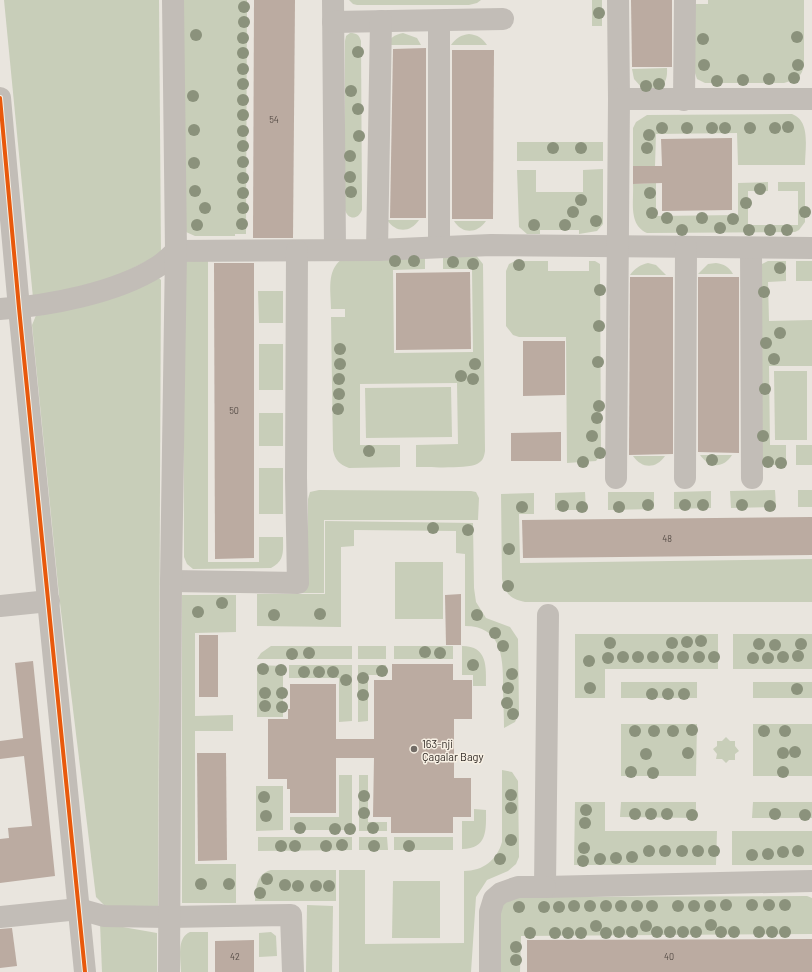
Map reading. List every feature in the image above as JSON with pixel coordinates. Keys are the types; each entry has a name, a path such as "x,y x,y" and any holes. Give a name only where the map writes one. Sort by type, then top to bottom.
{"street":[{"path":"169,972 171,581 176,251 173,0"},
{"path":"333,0 335,250"},
{"path":"616,478 619,99 618,0"},
{"path":"684,100 685,0"},
{"path":"333,22 503,19"},
{"path":"378,250 381,21"},
{"path":"439,21 439,246"},
{"path":"0,98 9,308 49,601 85,972"},
{"path":"619,99 812,99"},
{"path":"9,308 72,298 118,286 158,267 176,251 378,250 439,246 812,248"},
{"path":"686,247 686,478"},
{"path":"751,248 752,478"},
{"path":"171,581 298,583 296,478 297,251"},
{"path":"0,606 49,601"},
{"path":"545,887 548,615"},
{"path":"490,972 490,912 494,899 501,893 518,887 812,881"},
{"path":"0,917 79,909 104,916 169,917 291,915 293,972"}],"green space":[{"path":"4,0 159,0 161,254 113,278 33,298"},
{"path":"183,0 247,0 246,234 235,234 235,236 195,236 186,232"},
{"path":"349,0 481,0 477,3 469,5 357,5 353,4"},
{"path":"592,0 602,0 602,26 592,26"},
{"path":"708,0 804,0 804,65 800,75 792,81 784,83 705,83 697,79 695,73 694,4 708,4"},
{"path":"350,33 357,35 361,41 362,210 358,216 353,218 348,216 345,210 345,41 346,36"},
{"path":"403,33 417,38 421,45 385,45 392,37"},
{"path":"469,34 480,37 487,45 451,45 459,37"},
{"path":"667,68 664,83 661,86 649,89 643,89 634,79 632,69"},
{"path":"792,114 802,123 806,136 805,165 738,165 737,133 656,134 655,166 633,166 633,128 636,122 647,115"},
{"path":"517,142 603,142 603,161 517,161"},
{"path":"603,169 603,224 597,231 579,234 579,230 540,230 540,234 527,234 519,227 517,170 536,170 536,192 583,192 583,170"},
{"path":"768,182 768,191 748,191 748,225 798,225 798,191 778,191 778,182 805,182 805,222 799,230 795,232 647,233 641,229 634,218 633,184 656,183 656,216 738,215 738,183"},
{"path":"387,220 419,220 411,227 403,230 395,227"},
{"path":"454,221 486,221 478,228 470,231 461,228"},
{"path":"475,254 483,264 485,451 483,459 477,464 465,467 416,467 416,445 458,444 457,383 360,384 360,445 400,445 400,467 349,468 343,465 336,459 333,450 331,317 345,317 345,309 331,309 330,282 331,275 337,264 342,259 425,255 425,269 393,270 394,353 473,352 472,269 443,269 443,255"},
{"path":"208,259 208,562 259,562 259,537 283,537 283,551 281,559 271,568 193,569 187,564 184,557 183,268 185,262"},
{"path":"515,261 548,261 548,271 589,271 589,261 595,261 600,264 601,454 596,461 567,463 566,337 519,337 513,335 506,326 506,271 509,264"},
{"path":"768,261 786,261 786,281 768,282 769,321 812,320 812,366 769,366 770,445 786,445 786,465 767,465 762,463 762,264"},
{"path":"796,261 812,261 812,281 796,281"},
{"path":"648,263 656,265 666,275 630,275 638,267"},
{"path":"716,263 726,266 733,274 698,274 708,264"},
{"path":"159,278 161,280 158,906 106,907 96,897 59,595 32,325 37,313"},
{"path":"258,291 283,291 283,323 259,323"},
{"path":"259,344 283,344 283,390 259,390"},
{"path":"774,371 807,371 807,440 775,440"},
{"path":"451,387 452,437 366,438 365,388"},
{"path":"259,413 283,413 283,446 259,446"},
{"path":"796,445 812,445 812,465 796,465"},
{"path":"700,455 732,455 724,463 716,465 708,462"},
{"path":"633,456 665,456 657,463 649,466 641,463"},
{"path":"259,468 283,468 283,514 259,514"},
{"path":"319,490 471,491 476,492 479,498 478,520 324,520 324,593 257,593 308,583 308,499 310,492"},
{"path":"775,490 776,507 731,508 730,491"},
{"path":"798,490 812,490 812,507 798,507"},
{"path":"711,491 711,508 674,509 674,492"},
{"path":"585,492 586,510 555,510 555,493"},
{"path":"608,492 654,492 654,509 608,510"},
{"path":"534,493 534,514 519,514 520,563 812,559 812,602 525,602 516,599 509,595 502,579 501,494"},
{"path":"325,521 473,523 474,588 476,602 486,618 510,627 518,639 519,713 515,722 504,728 503,674 498,645 493,637 486,631 477,627 465,626 465,554 456,553 456,531 354,530 354,546 341,547 341,627 257,626 257,594 325,594"},
{"path":"395,562 443,562 443,619 395,619"},
{"path":"182,595 236,595 236,632 195,633 195,716 233,715 233,731 195,731 195,864 236,864 236,903 182,903"},
{"path":"575,634 718,634 718,669 605,669 605,698 575,698"},
{"path":"733,634 812,634 812,669 733,669"},
{"path":"271,646 352,646 352,659 257,659 261,653"},
{"path":"358,646 386,646 386,659 358,659"},
{"path":"394,646 453,646 453,659 394,659"},
{"path":"462,646 477,650 484,659 486,686 473,686 473,675 462,675"},
{"path":"257,665 283,666 283,717 257,717"},
{"path":"289,665 352,665 352,721 339,722 339,678 289,678"},
{"path":"358,665 386,665 386,675 368,675 368,721 358,722"},
{"path":"621,682 697,682 697,698 621,698"},
{"path":"753,682 812,682 812,698 753,698"},
{"path":"621,724 697,724 696,776 621,776"},
{"path":"753,724 812,724 812,776 753,776"},
{"path":"726,737 730,741 735,741 735,746 739,751 735,754 735,760 729,760 726,763 722,759 716,759 717,754 713,749 717,746 717,741 722,741"},
{"path":"502,770 512,772 518,781 519,857 516,864 508,871 487,880 476,897 471,972 339,972 339,870 365,870 365,944 464,943 464,871 483,867 497,854 502,842"},
{"path":"339,775 352,775 352,830 290,830 290,817 339,817"},
{"path":"359,775 368,775 368,822 387,822 387,831 359,831"},
{"path":"256,786 283,786 283,830 256,831"},
{"path":"575,802 605,802 605,831 717,831 716,865 574,865"},
{"path":"621,802 696,802 696,818 620,817"},
{"path":"753,802 812,802 812,818 752,818"},
{"path":"474,809 486,810 484,837 477,846 462,849 462,821 474,821"},
{"path":"732,831 812,831 812,865 732,865"},
{"path":"258,837 352,837 352,850 258,851"},
{"path":"359,837 387,837 388,850 359,850"},
{"path":"394,837 453,837 453,850 394,850"},
{"path":"271,870 336,870 336,901 255,901 260,878 266,872"},
{"path":"393,881 440,881 440,938 392,938"},
{"path":"807,896 812,898 812,934 521,936 520,972 499,972 499,910 504,901 513,897"},
{"path":"307,905 333,906 332,972 306,972"},
{"path":"100,923 157,933 157,972 102,972"},
{"path":"190,932 208,932 208,972 181,972 181,944 186,935"},
{"path":"271,932 276,936 277,956 259,957 259,933"}],"building":[{"path":"254,0 295,0 293,238 253,238"},
{"path":"631,0 672,0 672,67 632,67"},
{"path":"426,48 426,218 390,218 393,49"},
{"path":"452,50 494,50 493,219 452,219"},
{"path":"732,138 732,210 662,211 662,183 633,184 633,166 662,166 661,139"},
{"path":"214,263 254,263 254,558 215,559"},
{"path":"470,272 471,349 396,350 396,273"},
{"path":"630,277 673,277 673,454 629,455"},
{"path":"698,277 739,277 739,453 698,452"},
{"path":"523,341 565,341 565,395 523,396"},
{"path":"561,432 561,461 511,461 511,433"},
{"path":"812,517 812,555 523,558 522,520"},
{"path":"461,594 461,645 446,645 445,595"},
{"path":"199,635 218,635 218,697 199,697"},
{"path":"33,661 55,876 0,883 0,839 9,838 8,828 32,826 24,756 0,759 0,741 23,738 15,663"},
{"name":"163-nji Çagalar Bagy","path":"392,664 453,664 453,680 472,680 472,719 454,719 454,778 471,778 471,817 453,817 453,833 391,833 391,817 373,817 374,758 336,758 336,813 290,813 290,789 287,789 287,779 268,779 268,719 288,719 288,709 290,709 290,684 336,684 336,739 374,739 374,680 392,680"},
{"path":"197,753 226,753 227,860 198,861"},
{"path":"12,928 17,966 0,968 0,929"},
{"path":"812,939 812,972 527,972 527,940"},
{"path":"254,940 254,972 215,972 215,941"}],"cycle path":[{"path":"0,98 19,308 85,972"}],"place":[{"name":"163-nji Çagalar Bagy","path":"414,749"}]}
